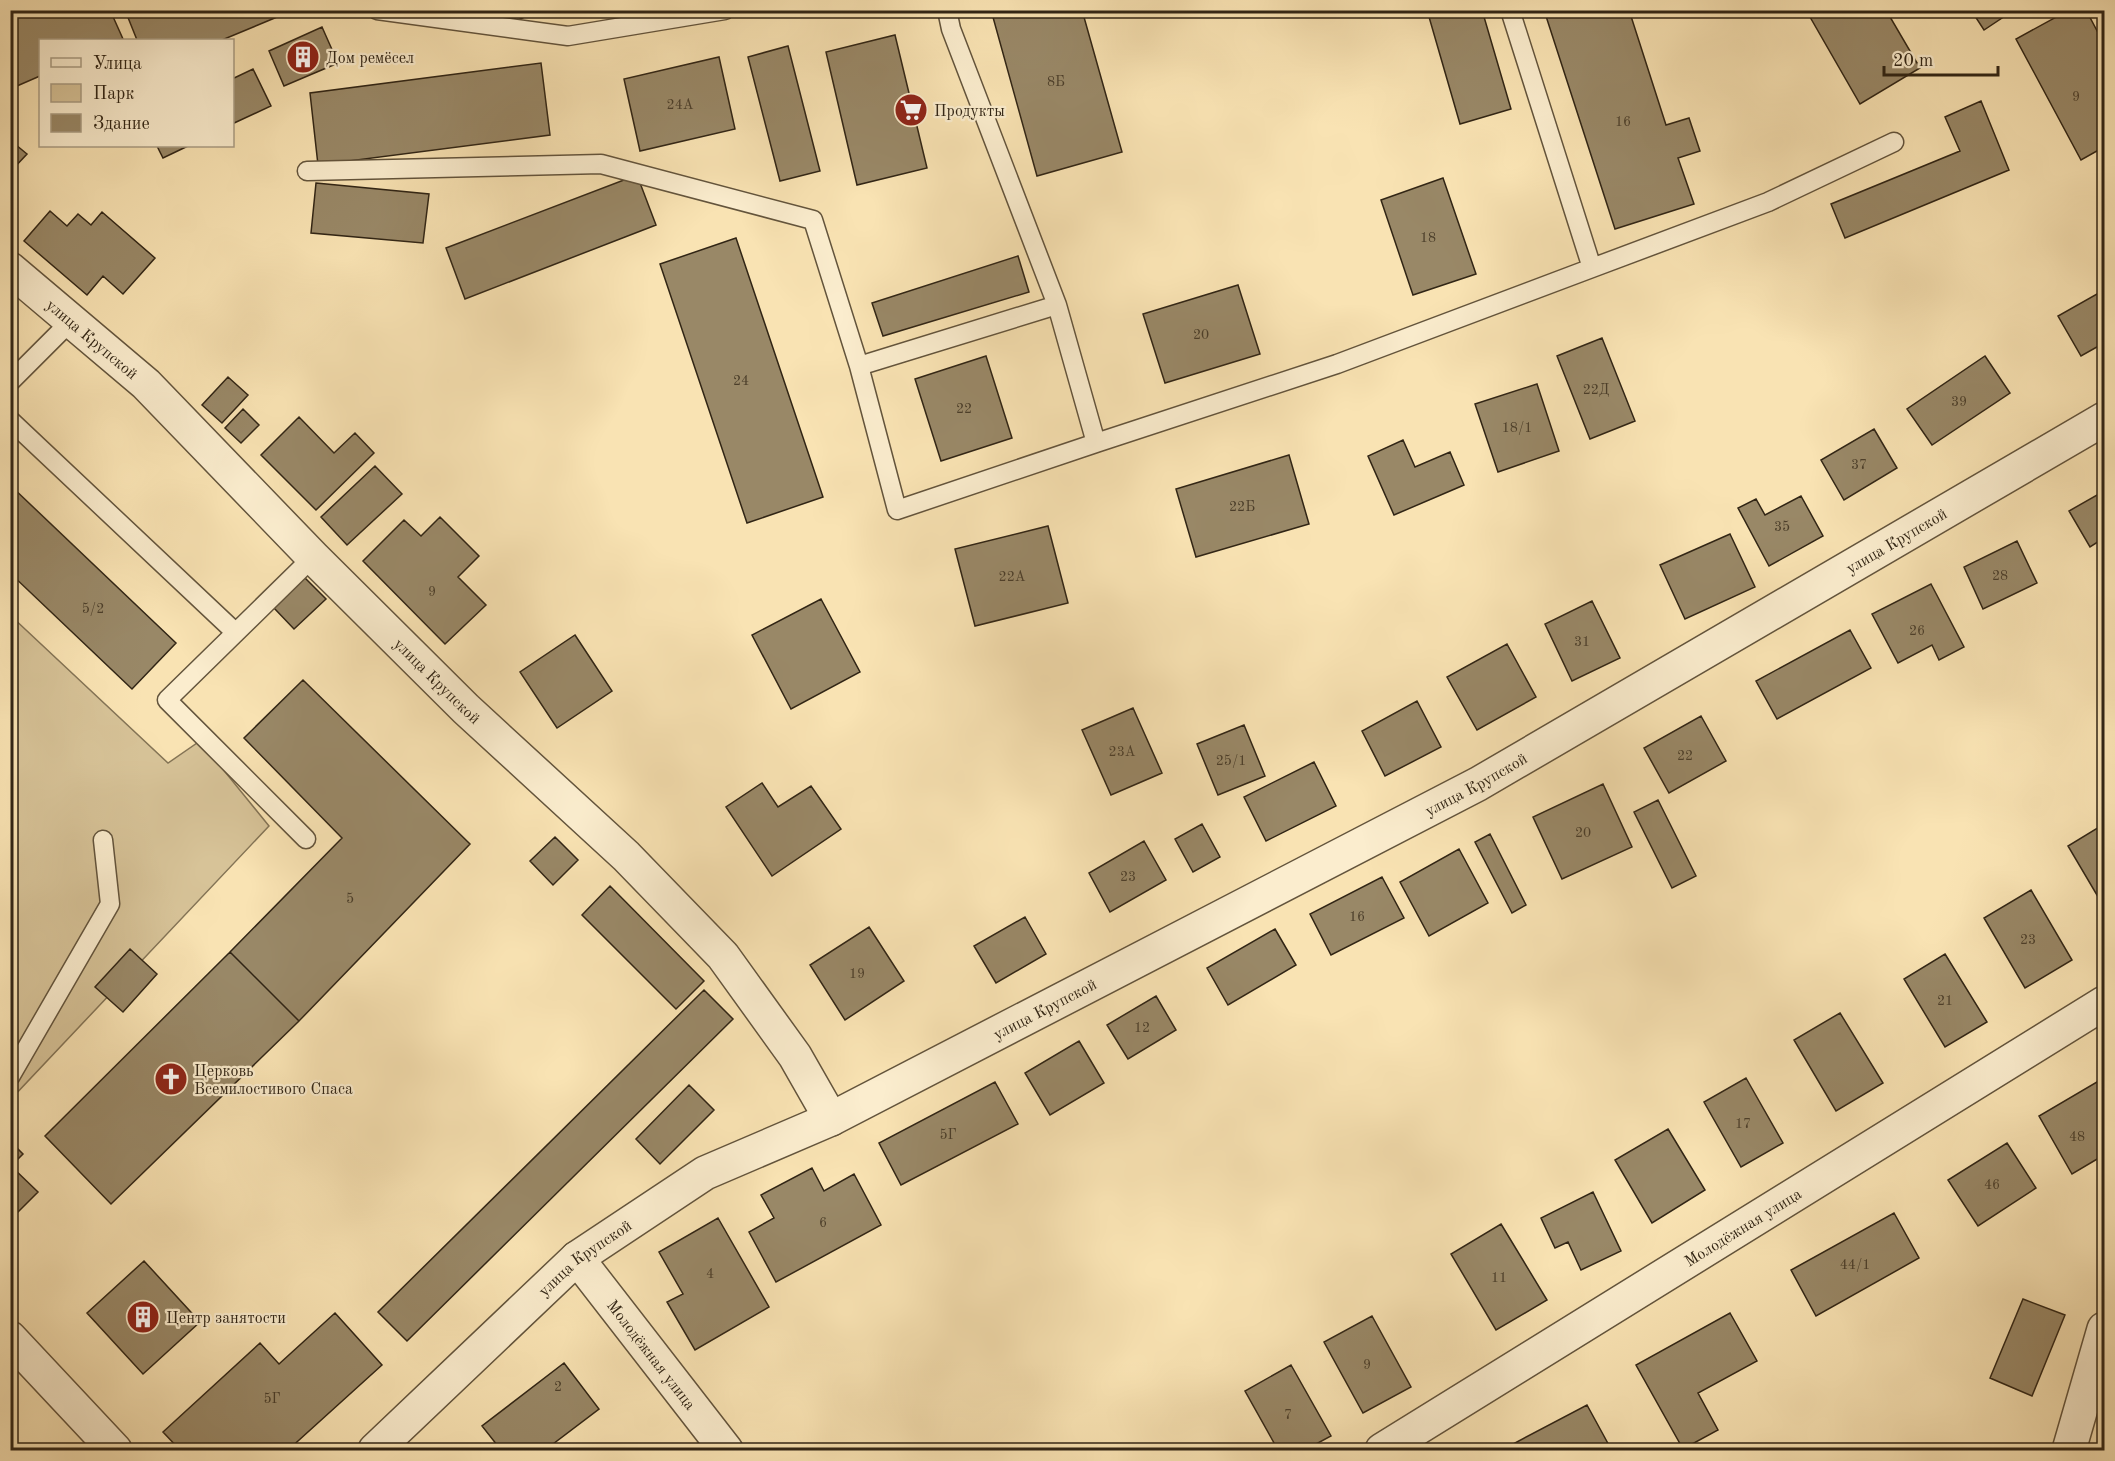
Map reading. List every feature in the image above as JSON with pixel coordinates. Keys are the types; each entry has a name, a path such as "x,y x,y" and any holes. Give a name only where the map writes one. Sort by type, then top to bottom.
{"street":[{"name":"улица Крупской","path":"10,269 146,384 313,557 466,709 626,856 723,956 795,1056 831,1119"},
{"name":"улица Крупской","path":"375,1450 577,1258 705,1173 831,1119 1478,784 2104,419"},
{"name":"Молодёжная улица","path":"1382,1450 2104,1003"},
{"name":"Молодёжная улица","path":"577,1258 726,1450"},
{"path":"2068,1450 2104,1329"},
{"path":"10,1338 115,1450"}],"lane":[{"path":"377,10 568,36 725,10"},
{"path":"947,10 951,29 1057,305 1096,443"},
{"path":"1510,10 1592,268"},
{"path":"307,171 601,164 813,220 859,366 897,510 1337,364 1768,202 1894,142"},
{"path":"859,366 1057,305"},
{"path":"10,382 72,320"},
{"path":"10,420 235,632"},
{"path":"306,839 167,700 313,557"},
{"path":"10,1077 110,904 104,840"}],"green space":[{"path":"10,615 168,763 200,741 269,826 11,1099"}],"building":[{"path":"10,10 110,10 123,39 39,39 39,76 10,89"},
{"path":"125,10 294,10 224,39 137,39"},
{"path":"511,10 540,10 516,21"},
{"path":"991,10 1082,10 1122,152 1037,176"},
{"path":"1427,10 1482,10 1511,109 1460,124"},
{"path":"1544,10 1629,10 1666,125 1689,118 1700,151 1678,158 1694,204 1615,229"},
{"path":"1806,10 1886,10 1920,68 1860,104"},
{"path":"1971,10 2014,10 1984,30"},
{"path":"2069,10 2086,10 2104,44 2104,147 2081,160 2016,39"},
{"name":"Дом ремёсел","path":"322,27 338,63 284,86 269,51"},
{"path":"895,35 927,168 857,185 826,52"},
{"path":"788,46 820,171 780,181 748,57"},
{"path":"719,57 735,129 640,151 624,79"},
{"path":"541,63 550,135 318,165 310,93"},
{"path":"253,69 271,106 234,123 234,78"},
{"path":"1981,101 2009,170 1845,238 1831,204 1960,151 1945,117"},
{"path":"10,140 27,154 10,172"},
{"path":"158,147 186,147 163,158"},
{"path":"637,175 656,225 465,299 446,248"},
{"path":"1443,178 1476,274 1413,295 1381,200"},
{"path":"316,183 429,194 423,243 311,233"},
{"path":"50,211 67,226 78,214 91,225 102,212 155,258 123,294 103,276 87,295 24,241"},
{"path":"736,238 823,497 747,523 660,264"},
{"path":"1018,256 1029,292 883,336 872,303"},
{"path":"1238,285 1260,354 1165,383 1143,314"},
{"path":"2104,290 2104,343 2081,356 2058,316"},
{"path":"1602,338 1635,421 1590,439 1557,356"},
{"path":"986,356 1012,438 941,461 915,379"},
{"path":"1985,356 2010,393 1932,445 1907,409"},
{"path":"228,377 248,395 222,423 202,405"},
{"path":"1537,384 1559,451 1498,472 1475,404"},
{"path":"243,409 259,425 241,443 225,428"},
{"path":"299,417 334,453 355,433 374,453 316,510 261,455"},
{"path":"1874,429 1897,468 1844,500 1821,460"},
{"path":"1403,440 1415,467 1450,452 1464,485 1394,515 1368,456"},
{"path":"1289,455 1309,524 1196,557 1176,489"},
{"path":"375,466 402,494 347,545 321,517"},
{"path":"10,485 176,643 132,689 10,573"},
{"path":"2104,491 2104,538 2090,547 2069,511"},
{"path":"1801,496 1823,536 1769,566 1738,508 1756,499 1765,515"},
{"path":"440,517 479,556 458,577 486,605 445,644 363,561 404,520 421,536"},
{"path":"1048,526 1068,603 975,626 955,549"},
{"path":"1730,534 1755,587 1685,619 1660,565"},
{"path":"2017,541 2037,583 1983,609 1964,567"},
{"path":"304,577 326,599 294,629 274,608"},
{"path":"1931,584 1964,647 1939,660 1932,645 1898,663 1872,614"},
{"path":"821,599 860,672 791,709 752,635"},
{"path":"1592,601 1620,658 1572,681 1545,624"},
{"path":"1850,630 1871,668 1777,719 1756,681"},
{"path":"575,635 612,691 557,728 520,672"},
{"path":"1507,644 1536,697 1477,730 1447,677"},
{"path":"303,680 470,844 299,1021 230,952 342,838 244,738"},
{"path":"1417,701 1441,747 1385,776 1362,731"},
{"path":"1133,708 1162,773 1111,795 1082,730"},
{"path":"1701,716 1726,761 1669,793 1644,748"},
{"path":"1244,725 1265,776 1218,795 1197,744"},
{"path":"1314,762 1336,806 1266,841 1244,797"},
{"path":"762,783 778,807 811,786 841,829 772,876 726,807"},
{"path":"1603,784 1632,847 1562,879 1533,817"},
{"path":"1658,800 1696,876 1672,888 1634,812"},
{"path":"1202,824 1220,857 1193,872 1175,839"},
{"path":"2104,824 2104,907 2068,846"},
{"path":"1490,834 1526,905 1512,913 1475,842"},
{"path":"555,837 578,860 553,885 530,861"},
{"path":"1144,841 1166,880 1110,912 1089,873"},
{"path":"1459,849 1488,903 1429,936 1400,882"},
{"path":"1382,877 1404,918 1331,955 1310,914"},
{"path":"610,886 704,981 676,1009 582,915"},
{"path":"2031,890 2072,960 2025,988 1984,918"},
{"path":"1025,917 1046,954 996,983 974,946"},
{"path":"869,927 904,981 845,1020 810,965"},
{"path":"1275,929 1296,965 1228,1005 1207,968"},
{"path":"130,949 157,974 123,1012 95,987"},
{"name":"Церковь Всемилостивого Спаса","path":"230,952 299,1021 111,1204 45,1136"},
{"path":"1945,954 1987,1022 1945,1047 1904,979"},
{"path":"704,990 733,1019 407,1341 378,1312"},
{"path":"1156,996 1176,1030 1128,1059 1107,1025"},
{"path":"1840,1013 1883,1083 1836,1111 1794,1040"},
{"path":"1079,1041 1104,1083 1050,1115 1025,1073"},
{"path":"1746,1078 1783,1143 1741,1167 1704,1102"},
{"path":"2102,1079 2104,1082 2104,1155 2072,1174 2039,1116"},
{"path":"995,1082 1018,1124 901,1185 879,1143"},
{"path":"689,1085 714,1110 660,1164 636,1139"},
{"path":"1668,1129 1705,1190 1652,1223 1615,1160"},
{"path":"10,1141 23,1154 11,1166 38,1192 10,1220"},
{"path":"2007,1143 2036,1188 1978,1226 1948,1180"},
{"path":"812,1168 824,1191 854,1174 881,1225 776,1282 749,1232 774,1218 761,1195"},
{"path":"1593,1192 1621,1251 1581,1270 1568,1242 1555,1248 1541,1218"},
{"path":"1894,1213 1919,1258 1816,1316 1791,1270"},
{"path":"718,1218 769,1307 695,1350 667,1302 683,1294 659,1252"},
{"path":"1501,1224 1547,1300 1496,1330 1451,1254"},
{"name":"Центр занятости","path":"144,1261 200,1322 143,1374 87,1313"},
{"path":"2023,1299 2065,1315 2032,1396 1990,1378"},
{"path":"335,1313 382,1365 288,1450 180,1450 163,1432 260,1343 279,1364"},
{"path":"1730,1313 1757,1361 1698,1393 1718,1430 1683,1449 1636,1365"},
{"path":"1372,1316 1411,1387 1363,1413 1324,1342"},
{"path":"564,1363 599,1409 545,1450 501,1450 482,1426"},
{"path":"1291,1365 1331,1436 1305,1450 1278,1450 1245,1391"},
{"path":"1587,1405 1611,1449 1517,1450 1513,1444"}],"place":[{"name":"Дом ремёсел","path":"303,57"},
{"name":"Продукты","path":"911,110"},
{"name":"Церковь Всемилостивого Спаса","path":"171,1079"},
{"name":"Центр занятости","path":"143,1317"}]}
